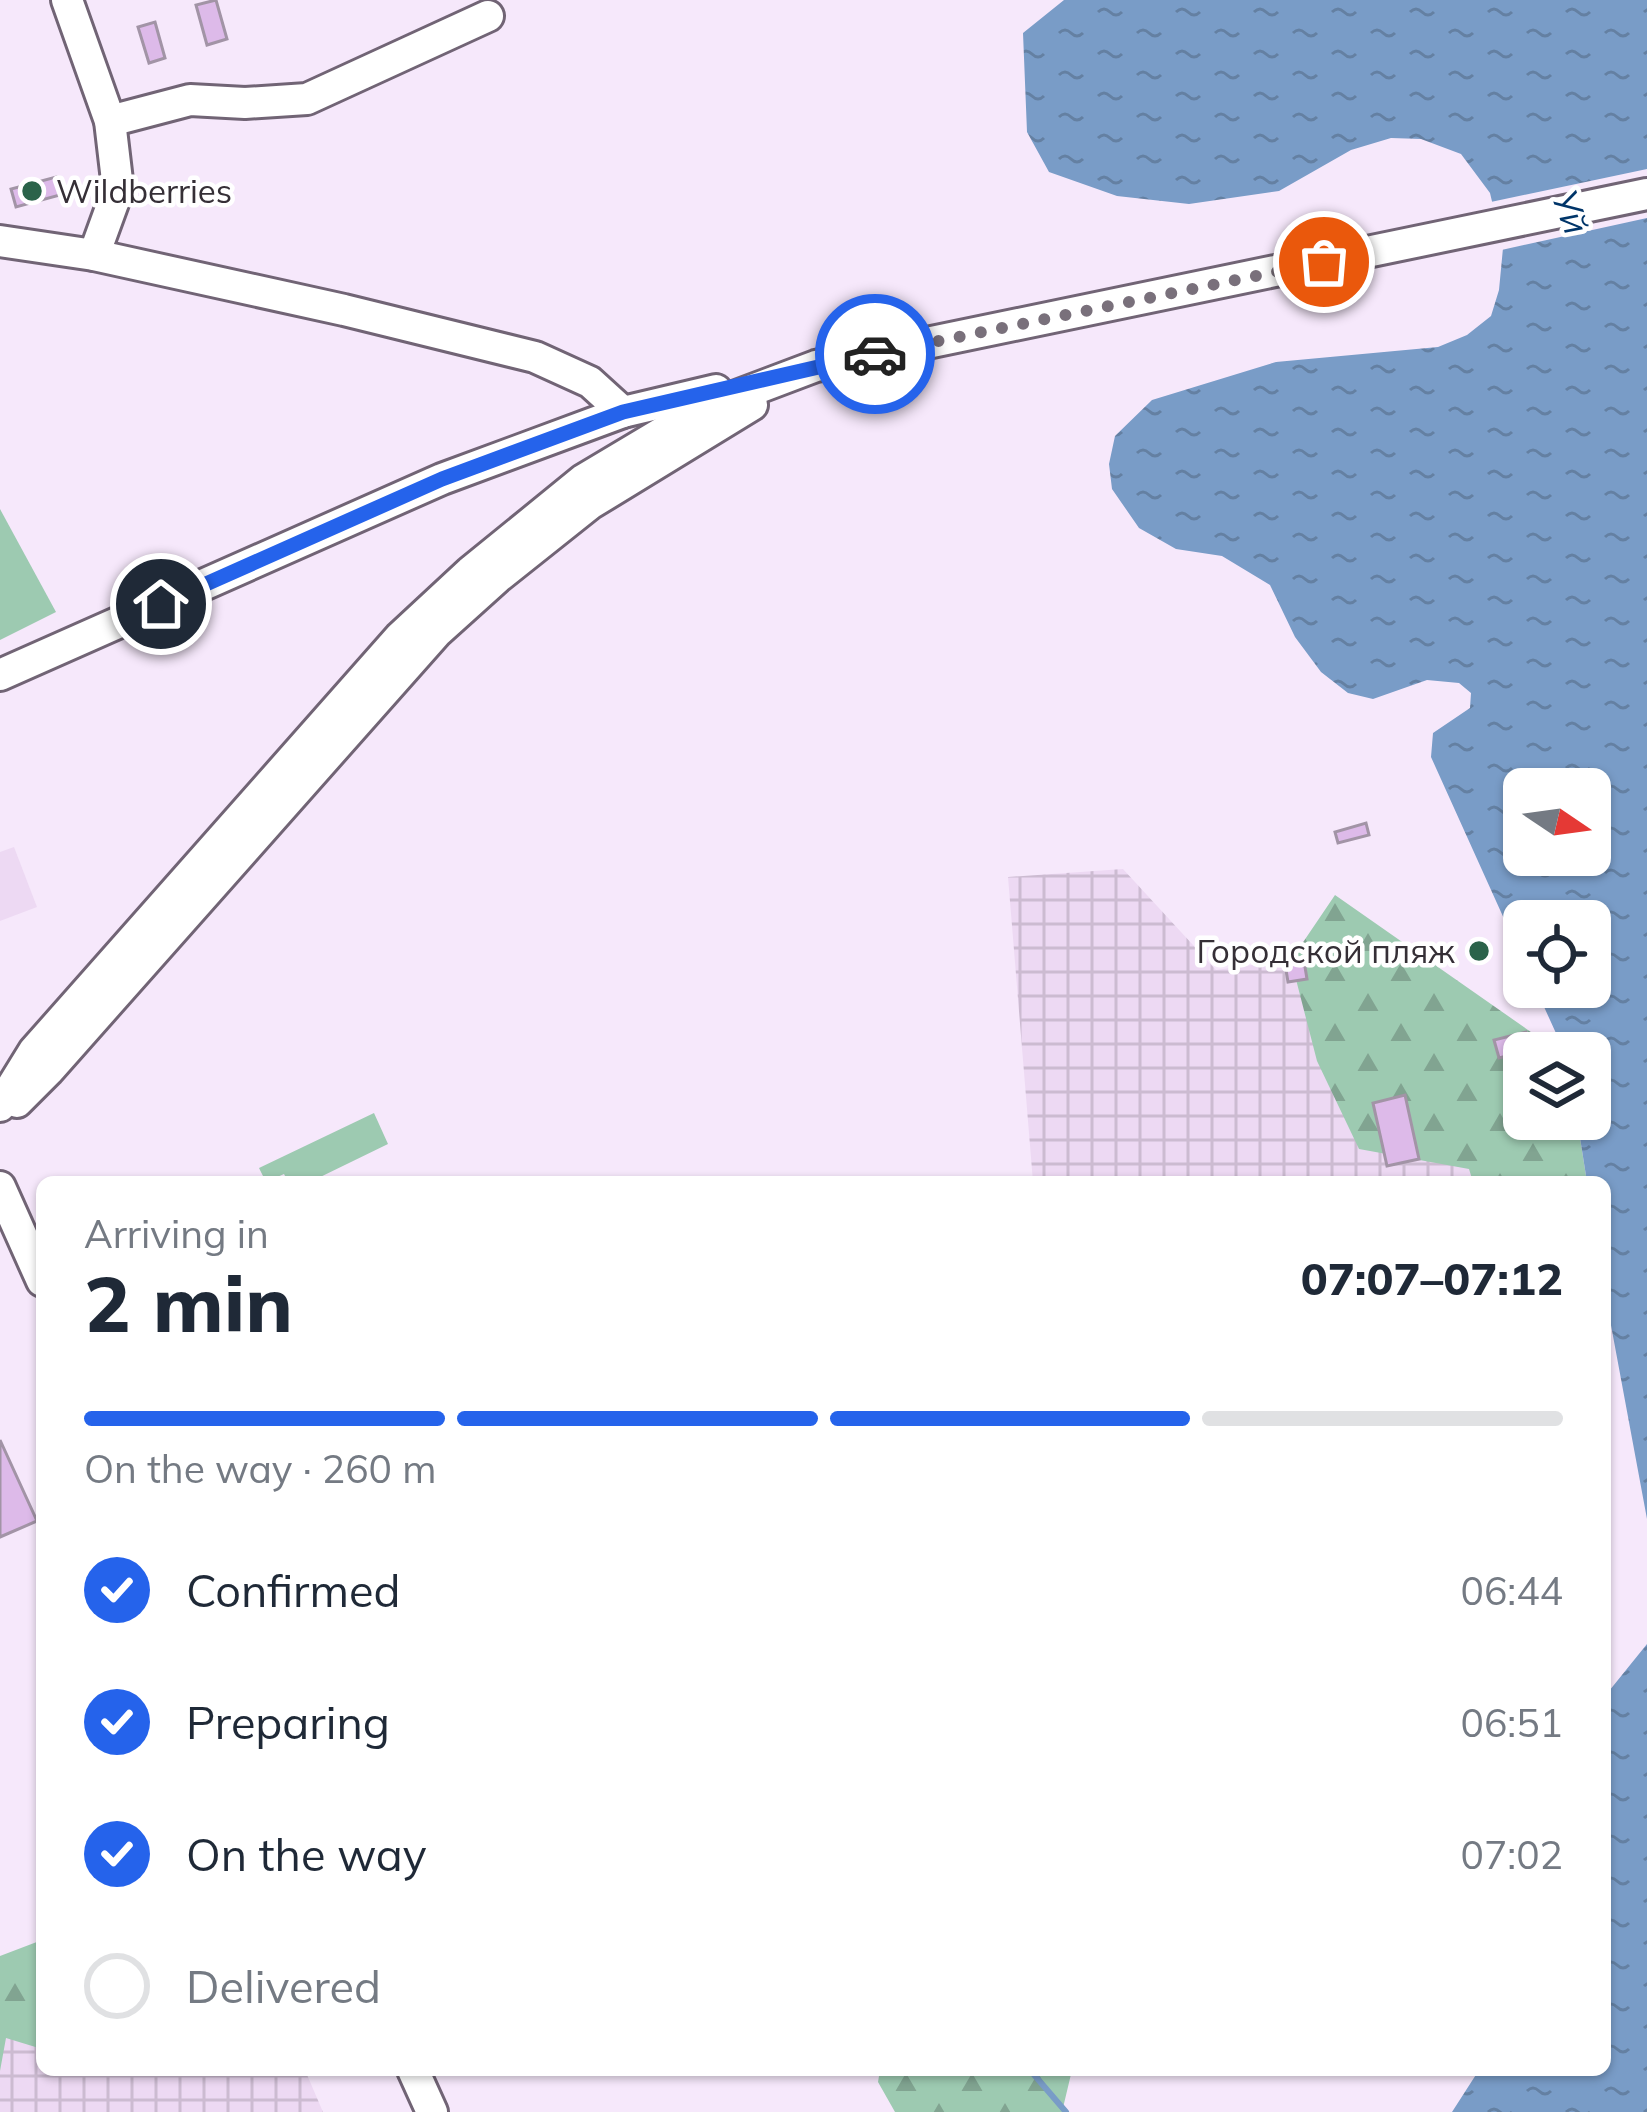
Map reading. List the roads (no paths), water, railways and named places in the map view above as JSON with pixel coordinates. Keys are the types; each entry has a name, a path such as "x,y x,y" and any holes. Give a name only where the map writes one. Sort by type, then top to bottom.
{"street":[{"path":"67,0 110,121 118,189 94,254"},
{"path":"110,121 190,100 307,99 488,16"},
{"path":"0,675 442,479 623,412 816,366 1647,194"},
{"path":"0,241 94,254 535,357 590,382 623,412"},
{"path":"0,1106 34,1051 400,637 470,572 583,480 702,409 816,366"},
{"path":"0,1119 48,1071 437,632 590,504 816,366"},
{"path":"0,1187 36,1268"},
{"path":"416,2076 432,2112"}],"water":[{"name":"Уй","path":"1064,0 1647,0 1647,1519 1611,1325 1611,1176 1586,1176 1580,1140 1611,1140 1611,1032 1555,1032 1545,1008 1611,1008 1611,900 1503,900 1503,916 1431,757 1433,733 1470,708 1471,693 1459,683 1427,680 1373,699 1348,693 1321,672 1295,637 1270,585 1222,556 1176,549 1139,528 1112,489 1109,464 1115,436 1152,400 1276,362 1438,347 1467,335 1491,316 1499,290 1503,248 1490,193 1461,154 1421,139 1391,138 1351,150 1279,191 1189,204 1117,196 1049,172 1027,132 1023,33"},
{"path":"1647,1644 1647,2112 1452,2112 1475,2076 1611,2076 1611,1689"}],"waterway":[{"path":"1035,2076 1066,2112"}],"place":[{"name":"Wildberries","path":"32,191"},
{"name":"Городской пляж","path":"1479,951"}]}
